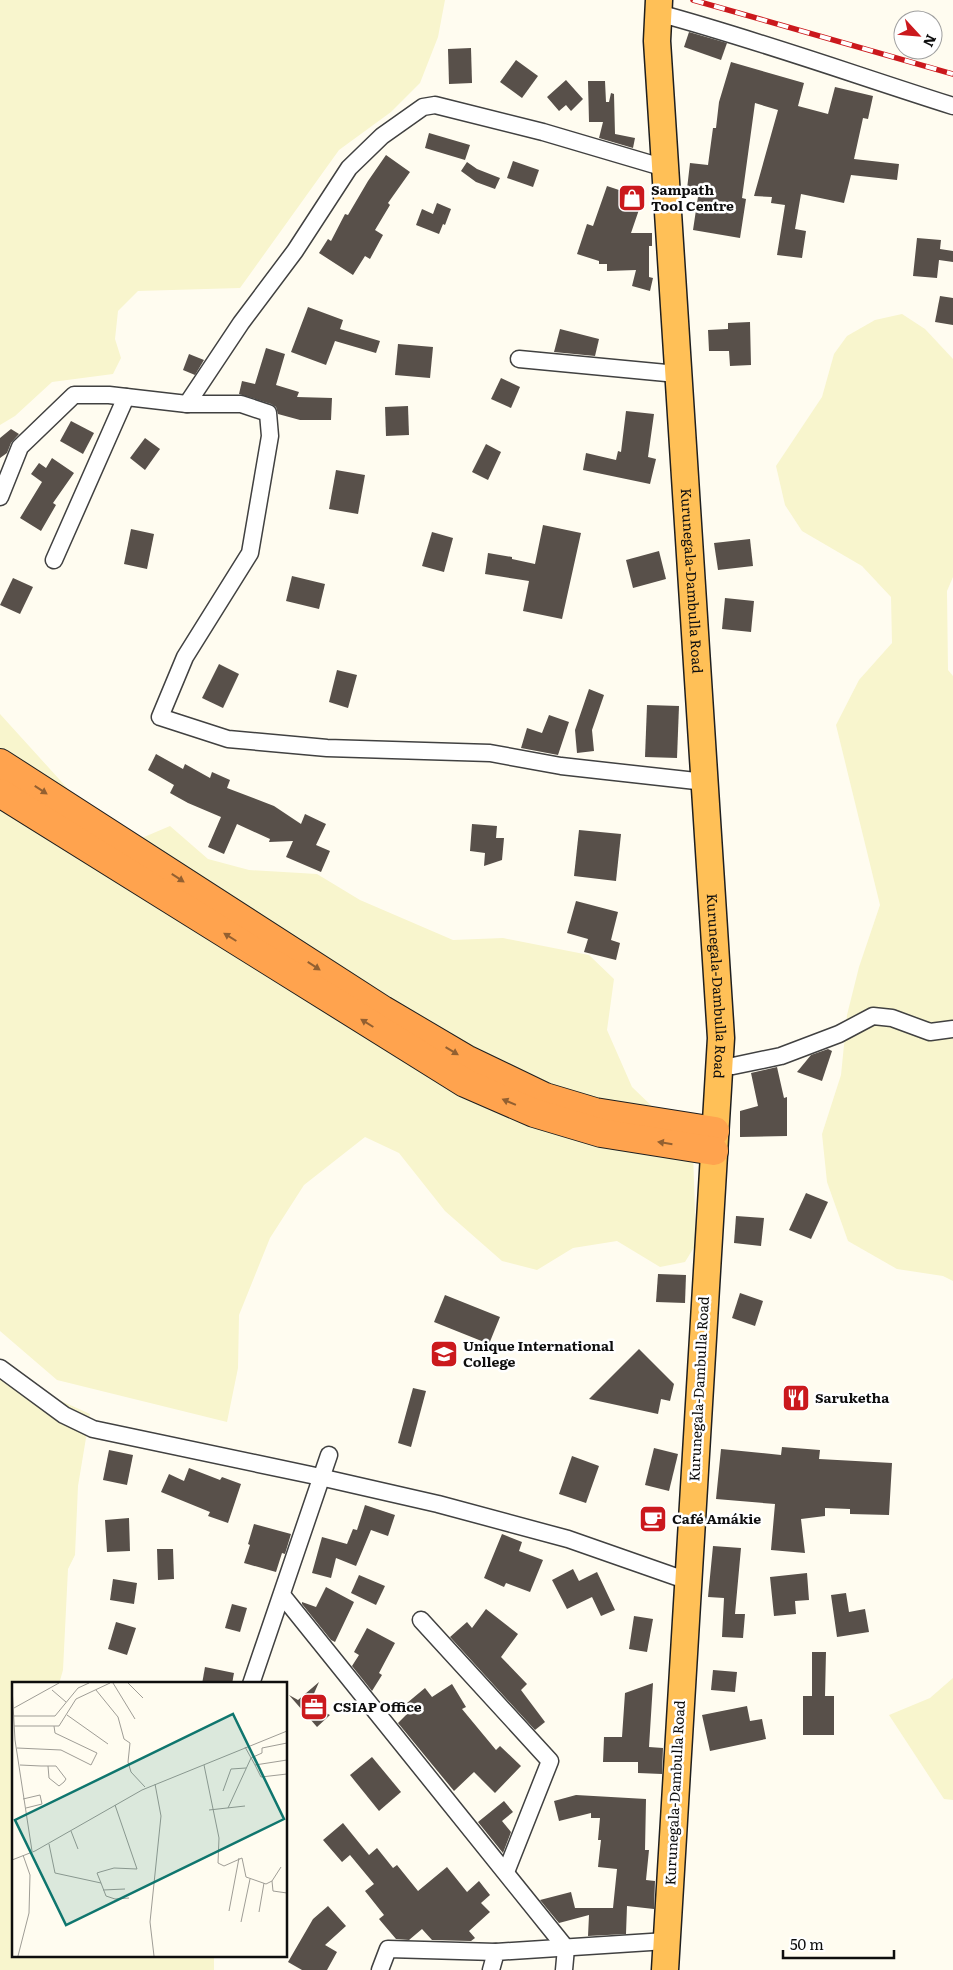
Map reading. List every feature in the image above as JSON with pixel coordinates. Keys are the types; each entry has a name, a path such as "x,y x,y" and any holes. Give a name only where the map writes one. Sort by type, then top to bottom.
{"highway":[{"name":"Kurunegala-Dambulla Road","path":"659,6 657,41 677,374 721,1038 665,1970"},
{"path":"0,763 383,1010 466,1059 544,1097 595,1112 714,1141"},
{"path":"0,793 465,1083 534,1113 601,1133 714,1141"}],"street":[{"path":"659,6 786,53 953,106"},
{"path":"187,404 242,323 295,251 349,168 382,136 423,106 435,105 534,130 665,168"},
{"path":"519,359 677,374"},
{"path":"0,497 20,446 74,395 109,395 187,404 241,404 268,413 270,436 250,553 185,657 160,717 228,739 326,748 490,753 561,766 705,782"},
{"path":"54,560 126,397"},
{"path":"733,1066 781,1056 838,1034 873,1016 892,1018 930,1032 953,1029"},
{"path":"0,1368 64,1415 93,1429 322,1477 438,1504 568,1539 688,1581"},
{"path":"252,1682 329,1455"},
{"path":"282,1595 566,1948 564,1970"},
{"path":"421,1620 550,1761 506,1872"},
{"path":"380,1970 388,1949 496,1952 666,1941"},
{"path":"491,1970 496,1952"}],"shaded area":[{"path":"0,0 445,0 438,37 420,83 391,112 339,150 240,288 138,291 118,311 115,339 121,358 113,374 52,382 15,416 0,425"},
{"path":"902,314 925,329 953,359 953,577 947,591 948,670 953,676 953,1281 943,1276 897,1269 848,1241 827,1182 822,1134 841,1075 847,1015 859,967 880,905 836,725 859,680 892,643 891,597 862,566 802,531 785,505 776,466 822,397 834,354 847,336 875,320"},
{"path":"0,714 108,833 130,843 170,826 208,859 249,870 317,874 360,900 453,940 503,938 589,955 614,979 607,1030 632,1087 683,1136 693,1151 696,1244 685,1262 660,1267 617,1241 573,1248 537,1270 502,1261 445,1211 399,1153 365,1137 304,1185 270,1238 239,1315 238,1368 227,1422 57,1380 0,1331"},
{"path":"0,1359 48,1395 90,1414 78,1486 75,1555 68,1569 63,1670 60,1682 12,1682 12,1958 214,1958 214,1970 0,1970"},
{"path":"953,1678 953,1800 944,1799 889,1715 930,1698"}],"building":[{"path":"689,32 727,43 721,60 684,47"},
{"path":"471,48 472,83 449,84 448,49"},
{"path":"516,60 538,76 522,98 500,82"},
{"path":"731,62 804,83 798,106 828,114 835,87 873,96 868,119 863,118 854,159 899,164 897,180 851,175 844,203 801,194 795,229 806,231 802,258 777,255 785,205 771,203 772,197 754,196 778,110 755,103 742,198 746,199 740,238 693,230 699,190 687,189 690,163 708,165 713,128 716,128 719,102"},
{"path":"566,80 583,99 571,111 566,105 559,111 547,97"},
{"path":"588,81 605,81 606,102 609,102 611,93 614,94 615,134 635,138 633,148 599,138 603,122 589,122"},
{"path":"429,133 470,145 465,160 425,148"},
{"path":"386,155 410,172 388,203 390,205 375,230 383,235 370,259 365,256 353,275 319,253 328,239 331,241 345,214 348,215"},
{"path":"513,161 539,170 533,187 507,178"},
{"path":"467,162 477,169 500,178 495,189 476,182 461,171"},
{"path":"607,186 643,198 631,233 652,233 652,246 649,246 649,277 653,278 650,291 632,286 636,270 607,271 607,264 599,264 599,261 577,254 587,224 593,226"},
{"path":"437,203 451,209 445,225 443,224 439,234 416,225 422,209 433,214"},
{"path":"917,238 941,240 940,249 953,251 953,262 939,260 937,278 913,276"},
{"path":"940,296 953,298 953,325 935,322"},
{"path":"308,307 343,320 340,329 380,341 376,353 335,341 326,365 291,352"},
{"path":"750,322 751,365 730,366 729,351 709,351 708,330 728,329 728,323"},
{"path":"560,329 599,339 595,356 554,352"},
{"path":"398,344 433,347 430,378 395,375"},
{"path":"266,348 285,354 276,385 299,392 297,397 332,398 331,420 300,420 278,414 276,407 271,404 239,394 242,381 255,384"},
{"path":"189,354 204,360 195,375 183,370"},
{"path":"501,378 520,387 511,408 491,399"},
{"path":"408,406 409,435 386,436 385,407"},
{"path":"626,411 654,414 648,457 656,459 650,484 583,470 586,453 616,460 618,451 621,452"},
{"path":"71,421 94,433 83,454 60,441"},
{"path":"11,429 19,434 11,443 7,453 0,458 0,438"},
{"path":"145,438 160,449 145,470 130,458"},
{"path":"486,444 501,452 488,480 472,472"},
{"path":"52,458 74,473 53,503 56,505 41,531 20,518 42,482 31,474 39,463 46,468"},
{"path":"336,470 365,475 358,514 329,509"},
{"path":"543,525 581,533 562,619 523,611 529,581 485,574 488,553 512,557 512,559 535,564"},
{"path":"131,529 154,534 147,569 124,564"},
{"path":"432,532 453,538 444,572 422,566"},
{"path":"750,539 753,566 718,570 714,543"},
{"path":"659,551 666,579 633,588 626,560"},
{"path":"292,576 325,584 319,609 286,601"},
{"path":"13,578 33,587 20,614 0,605"},
{"path":"725,598 754,601 751,632 722,629"},
{"path":"219,664 239,674 223,708 202,698"},
{"path":"337,670 357,675 348,708 329,702"},
{"path":"589,689 604,695 592,730 594,751 577,753 575,730"},
{"path":"647,705 679,706 677,758 645,757"},
{"path":"549,715 569,722 558,755 521,748 527,728 542,733"},
{"path":"156,754 183,769 185,764 210,778 212,772 230,780 227,788 274,806 301,824 305,814 326,824 316,845 330,851 321,872 286,857 293,841 269,842 270,839 237,824 224,854 208,847 221,817 170,793 174,785 148,770"},
{"path":"472,824 497,826 496,838 504,838 502,860 484,866 485,853 470,851"},
{"path":"579,830 621,834 616,881 574,876"},
{"path":"576,901 618,912 611,940 620,943 616,960 584,952 588,939 567,933"},
{"path":"828,1049 832,1051 822,1081 797,1072 811,1055"},
{"path":"777,1067 784,1098 787,1097 787,1136 740,1137 740,1111 758,1106 751,1073"},
{"path":"806,1193 828,1202 811,1239 789,1230"},
{"path":"736,1216 764,1218 761,1246 734,1243"},
{"path":"658,1274 686,1275 685,1303 656,1302"},
{"path":"740,1293 763,1301 755,1326 732,1318"},
{"path":"445,1295 500,1317 489,1344 434,1322"},
{"path":"639,1349 674,1384 670,1401 661,1399 658,1414 589,1399"},
{"path":"413,1388 426,1391 411,1447 398,1443"},
{"path":"782,1447 820,1450 819,1459 892,1463 889,1515 850,1514 850,1509 825,1508 825,1516 801,1519 805,1553 771,1550 775,1504 716,1499 721,1449 781,1455"},
{"path":"654,1448 678,1454 669,1491 645,1485"},
{"path":"109,1450 133,1455 127,1485 103,1480"},
{"path":"572,1456 599,1466 586,1503 559,1494"},
{"path":"189,1468 220,1480 222,1477 241,1484 228,1523 208,1516 210,1512 161,1492 169,1474 184,1481"},
{"path":"365,1505 395,1515 388,1536 371,1530 356,1566 336,1558 331,1578 312,1573 322,1537 347,1544 353,1529 357,1530"},
{"path":"129,1518 130,1551 107,1552 105,1520"},
{"path":"254,1524 291,1534 285,1554 282,1553 276,1572 244,1563"},
{"path":"502,1534 522,1542 519,1551 543,1560 530,1592 506,1583 504,1587 484,1578"},
{"path":"713,1546 741,1548 735,1614 745,1614 743,1638 722,1637 724,1598 708,1597"},
{"path":"157,1549 173,1549 174,1579 158,1580"},
{"path":"573,1569 579,1581 597,1572 615,1610 601,1616 592,1597 567,1609 552,1580"},
{"path":"807,1573 809,1600 795,1601 796,1614 774,1616 770,1577"},
{"path":"359,1575 385,1586 376,1605 351,1593"},
{"path":"113,1579 137,1583 134,1604 110,1600"},
{"path":"326,1587 354,1602 335,1642 331,1640 302,1604 302,1602 316,1607"},
{"path":"846,1593 849,1612 865,1609 869,1632 837,1637 831,1595"},
{"path":"232,1604 247,1608 240,1632 225,1628"},
{"path":"486,1609 518,1634 501,1657 527,1684 521,1690 545,1722 535,1730 450,1637 467,1622 472,1628"},
{"path":"634,1616 653,1619 647,1652 629,1649"},
{"path":"116,1622 136,1628 127,1655 108,1649"},
{"path":"367,1628 395,1643 379,1673 382,1675 372,1691 352,1666 359,1655 354,1652"},
{"path":"812,1652 826,1652 825,1696 834,1696 834,1735 803,1735 803,1696 812,1696"},
{"path":"205,1667 234,1673 232,1682 202,1682"},
{"path":"713,1670 737,1672 735,1692 711,1690"},
{"name":"CSIAP Office","path":"319,1682 309,1705 330,1715 317,1727 289,1695 298,1700"},
{"path":"653,1683 649,1747 663,1748 662,1774 638,1773 638,1762 603,1762 604,1737 622,1737 625,1693"},
{"path":"452,1684 466,1707 462,1709 496,1750 500,1746 521,1766 495,1793 474,1772 454,1791 398,1723 412,1709 407,1703 425,1688 432,1697"},
{"path":"747,1706 750,1721 762,1719 766,1739 710,1751 702,1715"},
{"path":"372,1757 401,1792 379,1811 350,1775"},
{"path":"576,1795 646,1799 645,1850 649,1850 646,1880 655,1881 654,1909 627,1906 626,1934 588,1936 589,1915 559,1923 540,1900 571,1892 575,1908 613,1908 617,1869 598,1867 601,1840 598,1840 600,1818 591,1818 591,1813 559,1821 554,1801"},
{"path":"504,1801 513,1812 502,1821 511,1832 503,1853 478,1822"},
{"path":"343,1823 369,1855 377,1848 393,1868 397,1865 418,1891 447,1867 467,1892 479,1881 490,1895 481,1903 490,1912 469,1931 475,1938 471,1941 432,1940 422,1929 409,1940 396,1939 379,1919 384,1915 365,1891 374,1884 350,1855 342,1862 323,1840"},
{"path":"328,1906 346,1926 325,1945 337,1952 327,1970 302,1970 288,1962 313,1919"}],"railway":[{"path":"693,0 953,74"}],"place":[{"name":"Sampath Tool Centre","path":"632,198"},
{"name":"Unique International College","path":"444,1354"},
{"name":"Saruketha","path":"796,1398"},
{"name":"Café Amákie","path":"653,1519"},
{"name":"CSIAP Office","path":"314,1707"}]}
